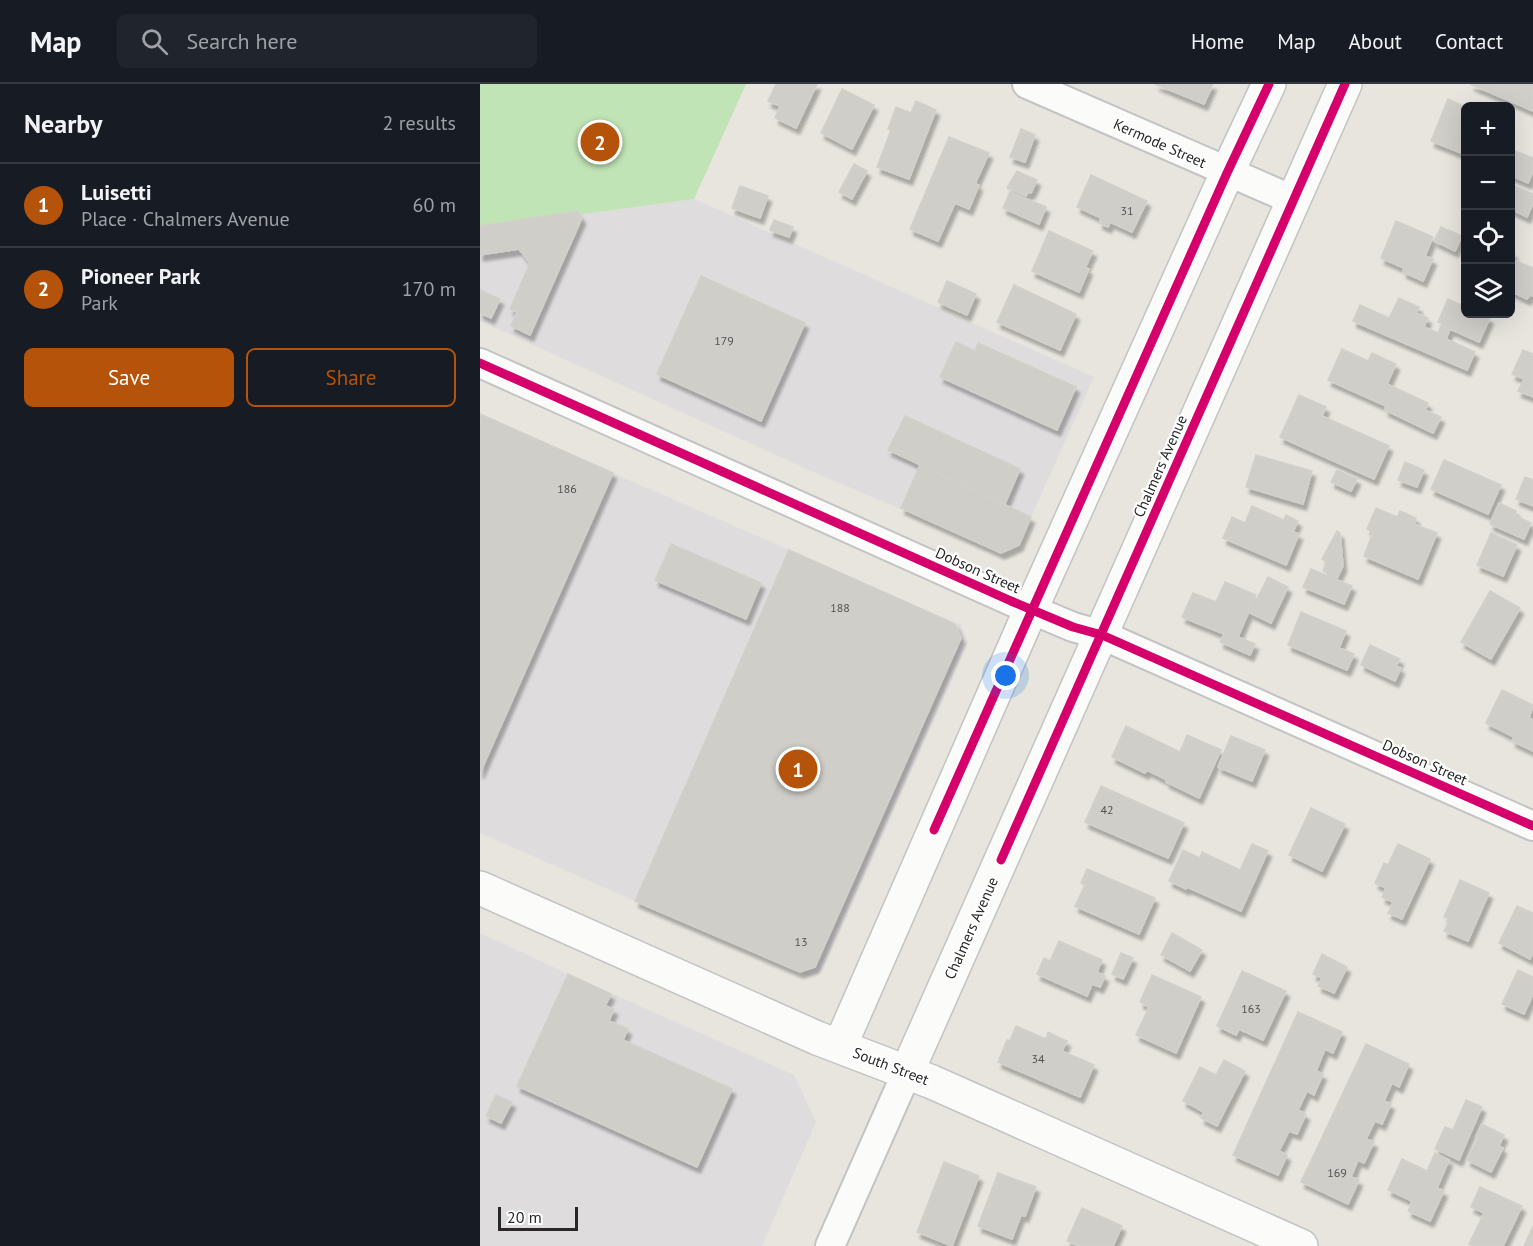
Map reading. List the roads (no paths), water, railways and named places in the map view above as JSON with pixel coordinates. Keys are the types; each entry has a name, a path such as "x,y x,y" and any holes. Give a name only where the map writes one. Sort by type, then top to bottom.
{"street":[{"name":"Kermode Street","path":"1027,84 1293,200"},
{"path":"840,1046 1031,609 1269,84"},
{"name":"Chalmers Avenue","path":"830,1246 1345,84"},
{"name":"Dobson Street","path":"480,363 1031,609 1073,627 1102,635 1533,826"},
{"name":"South Street","path":"480,888 817,1038 907,1072 1301,1246"}],"place":[{"name":"Pioneer Park","path":"600,142"},
{"name":"Luisetti","path":"798,769"}]}
